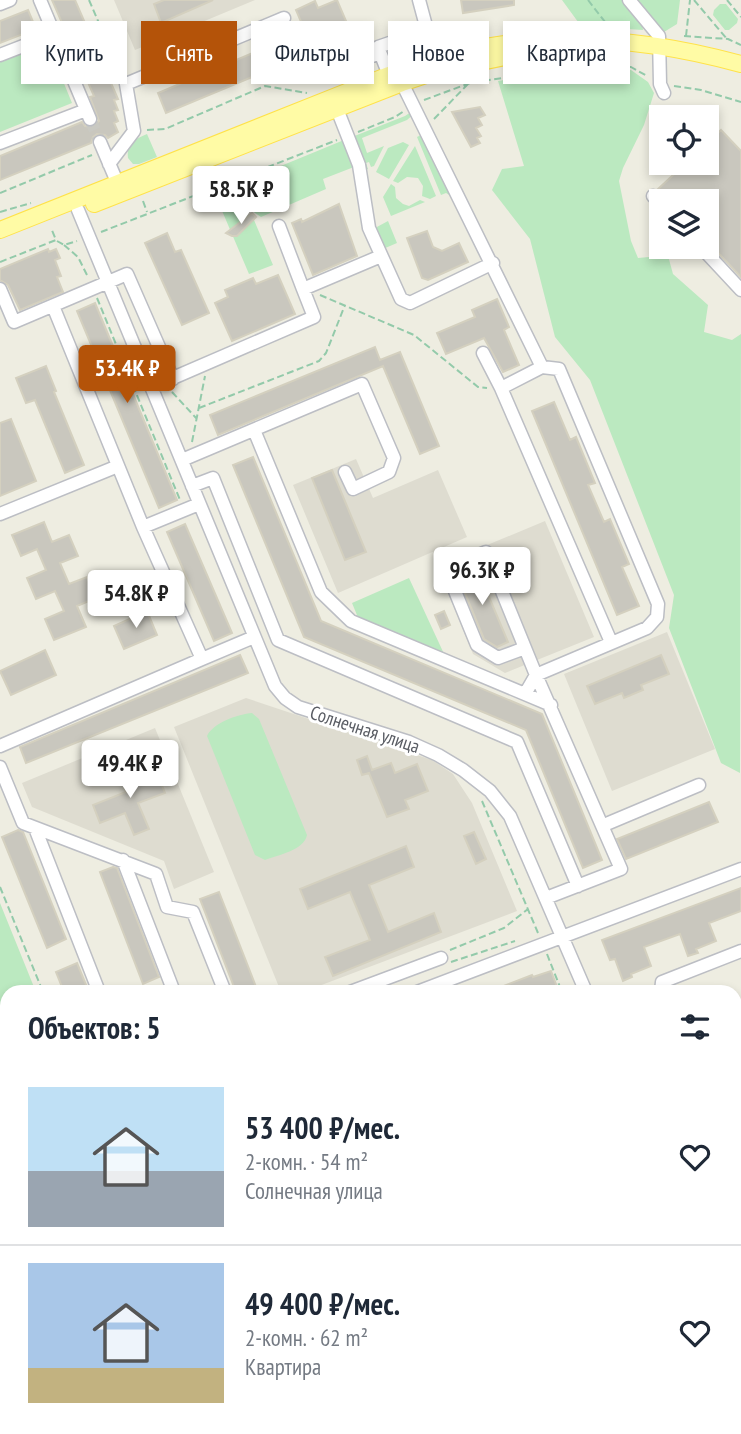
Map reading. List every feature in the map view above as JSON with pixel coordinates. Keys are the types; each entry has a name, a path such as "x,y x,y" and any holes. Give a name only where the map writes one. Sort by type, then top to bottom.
{"main road":[{"path":"489,47 562,40 611,41 741,64"},
{"path":"659,51 741,74"},
{"path":"0,230 76,205 389,84"},
{"path":"120,188 337,109 390,84"},
{"path":"0,240 76,205"}],"street":[{"path":"0,4 10,0"},
{"path":"40,0 49,21"},
{"path":"419,0 424,21"},
{"path":"629,0 659,36 662,88"},
{"path":"127,84 284,18"},
{"path":"388,44 378,47 388,70"},
{"path":"0,55 21,47"},
{"path":"374,55 380,53"},
{"path":"0,143 88,115 75,84"},
{"path":"109,164 134,131 126,84"},
{"path":"396,84 413,106 425,128 542,367"},
{"path":"337,109 359,165 369,228 401,299 410,303 493,263"},
{"path":"100,142 120,188"},
{"name":"Солнечная улица","path":"76,205 108,281 163,383 192,486 275,686 298,708 409,742 463,769 490,791 510,817 583,985"},
{"path":"0,289 14,322 127,274 163,383 314,317 279,226"},
{"path":"303,289 381,256"},
{"path":"712,259 741,290"},
{"path":"53,306 143,527 202,659"},
{"path":"483,353 501,388 611,642"},
{"path":"501,388 542,367 559,369 658,604 657,617 647,628 536,675 524,694"},
{"path":"186,458 362,384 394,458 388,472 353,489 345,472"},
{"path":"254,430 321,592 351,621 551,705"},
{"path":"0,514 118,466"},
{"path":"192,486 213,478 278,640"},
{"path":"143,527 199,504"},
{"path":"525,648 498,658 477,646 446,569 486,552 536,675 621,869 546,898"},
{"path":"0,746 202,659 257,643 278,640 517,742 578,886"},
{"path":"0,767 23,823 156,874 167,907 193,912 220,985"},
{"path":"604,825 699,785"},
{"path":"35,828 96,985"},
{"path":"123,860 171,985"},
{"path":"436,985 741,869"},
{"path":"662,985 662,982 741,951"},
{"path":"369,985 441,958"}],"path":[{"path":"89,0 98,21"},
{"path":"589,0 605,21"},
{"path":"686,36 692,0"},
{"path":"692,0 728,40"},
{"path":"727,0 741,17"},
{"path":"489,80 566,68 631,67 662,88 701,90 741,102"},
{"path":"96,233 395,117 433,95 467,84"},
{"path":"425,128 469,84"},
{"path":"142,198 148,213"},
{"path":"0,212 20,204 39,201"},
{"path":"51,228 56,240 78,257 93,288 184,510"},
{"path":"64,245 85,238"},
{"path":"0,262 56,240"},
{"path":"303,289 414,335 478,387 501,388"},
{"path":"199,408 319,361 326,353 346,305"},
{"path":"186,458 208,363"},
{"path":"163,383 197,419"},
{"path":"482,801 559,985"},
{"path":"0,887 40,985"},
{"path":"519,941 508,942 452,962 441,958 450,950 504,928 528,909"}],"shaded area":[{"path":"114,0 255,0 205,21 141,21 141,48 135,50 127,31 127,21 123,21"},
{"path":"356,459 373,498 438,470 467,537 338,593 293,485"},
{"path":"545,521 594,637 505,673 473,654 437,566"},
{"path":"667,632 715,749 612,791 564,674"},
{"path":"246,698 432,760 453,774 472,803 517,911 321,985 278,985 174,727"},
{"path":"155,728 214,872 174,889 164,861 32,807 22,783"}],"green space":[{"path":"562,0 622,0 642,22 643,30 630,29 630,21 577,21"},
{"path":"636,0 680,0 677,24 664,32"},
{"path":"720,4 726,4 738,19 729,30 725,30 713,15"},
{"path":"21,53 21,84 64,84 72,103 0,132 0,62"},
{"path":"631,70 648,82 654,93 644,125 619,181 631,241 638,258 669,259 673,274 708,305 704,332 732,340 741,334 740,773 721,763 669,628 674,595 590,380 555,337 530,239 492,190 502,169 524,166 498,81 503,80 503,84 630,84"},
{"path":"414,110 415,113 407,120 362,138 367,153 384,146 374,166 366,163 368,169 365,170 352,137"},
{"path":"425,133 456,199 446,193 441,195 417,137"},
{"path":"147,134 157,157 133,164 128,158 130,145"},
{"path":"344,140 354,167 323,179 326,189 261,217 222,190"},
{"path":"403,142 409,145 389,179 376,172 388,148"},
{"path":"415,146 436,196 430,199 422,196 423,186 418,178 407,177 398,183 393,181"},
{"path":"391,184 395,187 396,198 403,204 409,206 420,200 425,202 391,216 383,197"},
{"path":"214,192 254,220 273,265 249,274"},
{"path":"388,221 397,243 383,249 375,228"},
{"path":"409,578 445,656 359,620 352,603"},
{"path":"252,713 259,719 307,835 296,848 265,860 255,855 207,736 226,720"},
{"path":"0,903 33,985 0,985"}],"building":[{"path":"52,0 75,0 84,21 61,21"},
{"path":"164,0 213,0 166,21 160,21 154,4"},
{"path":"337,0 346,21 301,21 296,10 315,1 318,8"},
{"path":"461,0 514,0 514,5 463,13"},
{"path":"28,10 33,21 21,21 21,35 0,43 0,21"},
{"path":"251,54 251,77 237,83 237,60"},
{"path":"89,84 111,84 118,99 114,100 118,121 114,123 118,132 108,138 97,134 91,143 0,180 0,156 82,122 85,126 93,127 99,121 90,97 94,96"},
{"path":"179,84 235,84 166,113 158,93"},
{"path":"480,107 485,115 478,118 482,125 476,128 481,136 477,138 480,143 471,147 452,112"},
{"path":"721,130 741,151 741,277 719,254 719,189 658,189 673,175 719,175"},
{"path":"339,204 357,256 313,275 292,223 301,219 302,222"},
{"path":"252,213 256,217 237,236 226,233"},
{"path":"427,231 433,247 442,251 459,243 468,262 428,280 422,278 407,238"},
{"path":"167,233 175,252 181,250 209,313 182,325 145,243"},
{"path":"48,249 49,252 56,249 60,258 55,260 61,276 57,277 63,292 20,310 8,285 0,280 0,269"},
{"path":"278,275 295,314 232,341 215,303 228,297 225,290 253,278 256,284"},
{"path":"497,299 509,327 504,330 519,365 503,372 484,338 446,354 437,333 475,317 472,310"},
{"path":"95,303 177,500 159,508 77,311"},
{"path":"375,347 380,360 400,352 439,446 420,454 383,366 218,435 210,415"},
{"path":"46,366 84,465 65,473 35,400 26,403 16,378"},
{"path":"554,402 570,440 576,437 595,483 588,485 604,522 610,519 629,564 622,567 639,606 617,615 532,411"},
{"path":"11,419 36,481 0,496 0,423"},
{"path":"253,457 321,621 542,714 602,860 583,868 526,730 304,637 233,465"},
{"path":"332,470 366,552 345,560 312,478"},
{"path":"44,522 52,542 69,535 78,556 60,563 69,584 87,577 96,598 77,606 86,627 54,640 45,619 64,611 55,591 36,599 27,578 46,570 37,549 21,556 12,535"},
{"path":"185,524 232,633 214,641 167,532"},
{"path":"476,566 508,642 497,647 484,639 457,574"},
{"path":"147,611 157,635 124,649 114,626"},
{"path":"444,611 450,625 441,629 435,615"},
{"path":"45,650 56,675 11,695 0,671"},
{"path":"240,655 248,673 26,763 20,747"},
{"path":"661,655 669,674 641,685 643,690 624,698 622,693 595,704 587,686"},
{"path":"367,756 372,770 391,763 395,773 417,764 428,791 405,800 409,809 387,817 369,773 362,775 357,760"},
{"path":"132,762 141,785 159,778 165,793 138,803 149,829 134,835 125,813 100,823 93,805 126,792 117,768"},
{"path":"709,802 718,822 626,859 617,839"},
{"path":"18,830 23,832 66,939 47,948 2,837"},
{"path":"474,832 486,859 476,864 464,836"},
{"path":"406,846 414,867 369,885 388,932 434,913 441,932 333,976 325,957 370,940 350,892 308,909 300,889"},
{"path":"117,868 159,977 143,984 100,872"},
{"path":"741,888 741,911 709,923 716,941 696,949 698,953 688,956 680,934 644,947 651,966 631,974 632,977 623,981 615,959 610,960 602,940"},
{"path":"219,892 255,985 233,985 200,899"},
{"path":"77,963 86,985 61,985 56,972"},
{"path":"551,971 556,985 506,985 532,975 533,977"}],"tunnel":[{"path":"90,119 100,142"}]}
